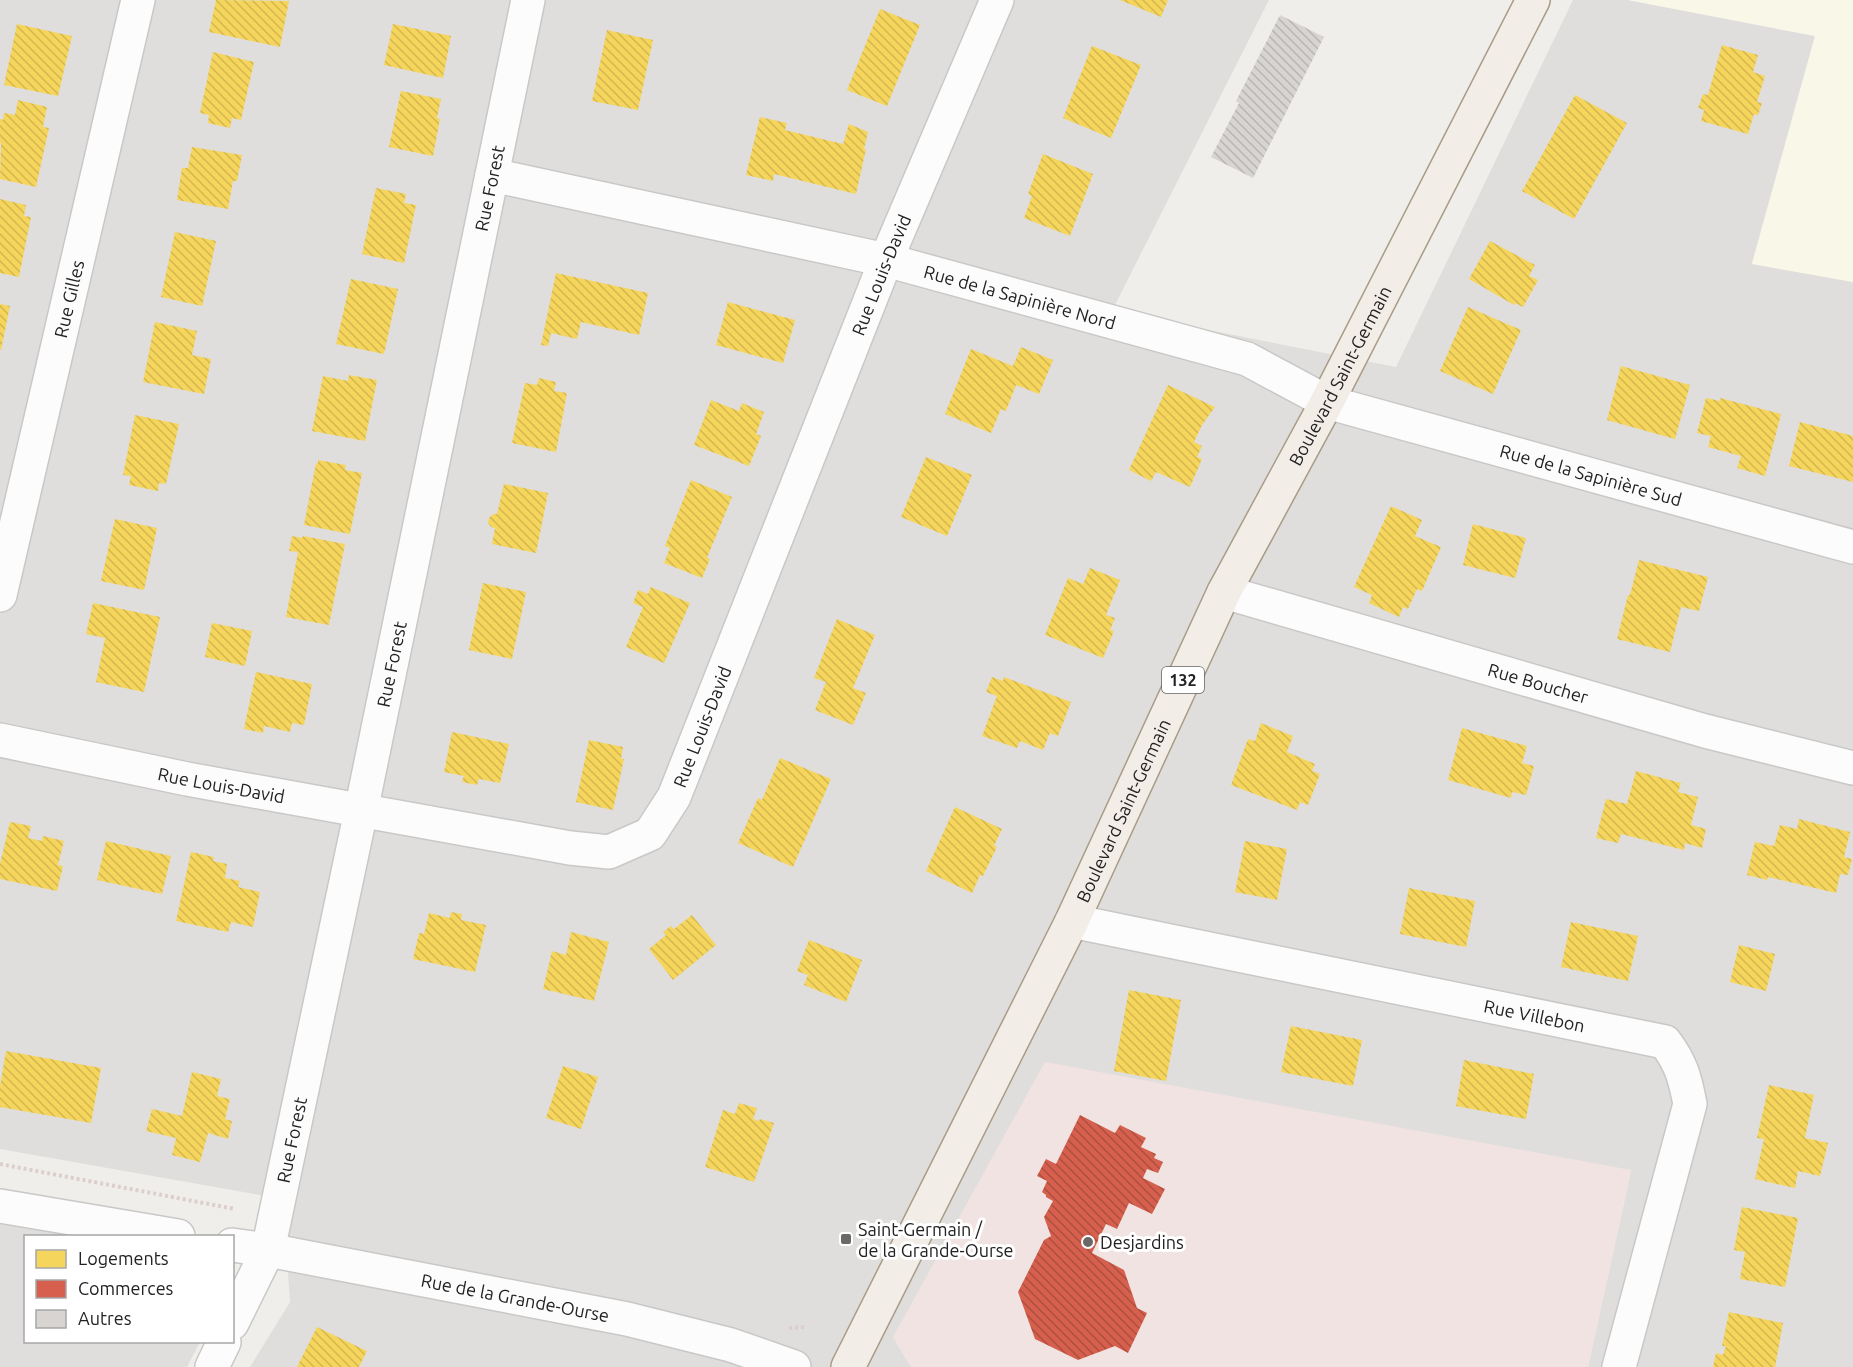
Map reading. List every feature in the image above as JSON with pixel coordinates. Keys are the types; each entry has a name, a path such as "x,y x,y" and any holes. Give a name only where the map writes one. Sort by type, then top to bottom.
{"main road":[{"name":"Boulevard Saint-Germain","path":"848,1367 1072,921 1224,592 1327,402 1533,0"}],"street":[{"name":"Rue Gilles","path":"0,596 138,0"},
{"name":"Rue Forest","path":"234,1319 268,1250 528,0"},
{"name":"Rue Louis-David","path":"0,740 187,779 570,848 609,852 650,834 675,797 886,260 997,0"},
{"name":"Rue de la Sapinière Nord","path":"492,175 886,260 1248,359 1327,402"},
{"name":"Rue de la Sapinière Sud","path":"1327,402 1853,547"},
{"name":"Rue Boucher","path":"1224,592 1705,731 1853,768"},
{"name":"Rue Villebon","path":"1072,921 1665,1042 1686,1078 1690,1104 1619,1367"},
{"path":"0,1206 172,1235"},
{"name":"Rue de la Grande-Ourse","path":"234,1245 627,1319 731,1345 794,1367"},
{"path":"212,1367 223,1343"}],"shaded area":[{"path":"0,0 1269,0 1112,311 1396,367 1573,0 1628,0 1815,36 1752,263 1853,282 1853,1367 1588,1367 1631,1171 893,1337 911,1367 250,1367 290,1302 283,1199 0,1149"},
{"path":"1628,0 1853,0 1853,282 1752,264 1815,36"},
{"path":"1045,1062 1631,1170 1588,1367 911,1367 893,1337"},
{"path":"0,1224 66,1235 24,1235 24,1343 199,1343 187,1367 0,1367"}],"building: Logements":[{"path":"216,0 289,1 280,47 209,32"},
{"path":"1120,0 1168,0 1161,17"},
{"path":"880,9 920,25 887,106 847,90"},
{"path":"17,24 72,36 58,96 4,85"},
{"path":"393,24 451,36 443,78 384,65"},
{"path":"607,30 653,40 638,110 592,101"},
{"path":"1722,45 1758,55 1753,72 1765,76 1757,102 1762,103 1758,115 1754,114 1748,134 1701,121 1704,110 1698,108 1703,94 1708,95"},
{"path":"1092,46 1141,65 1111,138 1063,118"},
{"path":"213,52 254,62 241,120 232,118 230,128 208,123 209,115 200,113"},
{"path":"401,91 441,99 433,156 389,147"},
{"path":"1575,95 1627,123 1574,219 1522,191"},
{"path":"18,100 47,107 43,127 49,128 36,187 0,179 0,119 3,120 4,113 15,115"},
{"path":"760,117 787,123 785,130 843,144 849,124 868,132 856,194 774,174 773,181 746,175"},
{"path":"192,147 242,155 237,181 233,181 228,209 177,200 182,168 188,168"},
{"path":"1043,154 1093,174 1070,236 1024,218 1032,196 1028,194"},
{"path":"376,188 406,194 404,203 416,205 404,263 362,254"},
{"path":"0,199 26,205 24,216 31,217 19,277 0,273"},
{"path":"175,232 216,241 202,306 161,297"},
{"path":"1490,241 1535,265 1529,276 1538,280 1523,307 1515,303 1514,305 1469,279"},
{"path":"556,273 648,293 639,335 581,322 577,339 551,333 548,346 541,345"},
{"path":"351,279 398,289 384,354 336,344"},
{"path":"728,302 795,320 783,363 716,345"},
{"path":"0,304 10,306 1,350 0,350"},
{"path":"1468,307 1521,330 1493,394 1440,371"},
{"path":"155,322 197,331 192,355 211,359 204,394 143,382"},
{"path":"1021,347 1053,360 1039,394 1016,385 1006,411 1001,409 991,433 945,414 971,349 1013,366"},
{"path":"1621,366 1690,385 1675,439 1607,420"},
{"path":"349,375 377,380 365,441 312,431 323,376 348,381"},
{"path":"539,378 556,382 554,391 567,393 556,452 512,443 525,383 537,385"},
{"path":"1168,385 1215,407 1202,425 1194,442 1202,446 1197,457 1202,459 1190,487 1156,472 1151,481 1129,470"},
{"path":"1706,398 1720,401 1720,398 1781,414 1765,476 1737,468 1741,456 1708,447 1711,436 1697,433"},
{"path":"711,400 739,411 742,403 764,412 756,434 761,436 749,466 694,445"},
{"path":"135,415 179,424 166,484 159,483 158,491 129,485 131,476 123,475"},
{"path":"1800,422 1853,436 1853,482 1789,466"},
{"path":"926,457 972,475 947,536 901,517"},
{"path":"318,460 346,465 345,470 362,473 350,534 304,525"},
{"path":"691,480 732,497 707,558 710,559 702,578 664,563 670,548 665,546"},
{"path":"504,484 548,493 536,553 492,544 495,528 488,523 489,518 497,514"},
{"path":"1391,506 1422,520 1415,536 1441,547 1422,591 1417,589 1408,609 1403,607 1399,617 1369,603 1372,595 1354,587"},
{"path":"115,519 157,528 144,590 101,581"},
{"path":"1473,524 1526,538 1515,578 1463,565"},
{"path":"292,536 345,544 329,625 286,617 298,552 289,551"},
{"path":"1639,560 1708,577 1699,611 1681,607 1670,652 1617,639"},
{"path":"1090,568 1120,580 1106,615 1115,618 1110,630 1114,631 1103,658 1045,635 1068,578 1083,584"},
{"path":"483,583 526,592 512,659 469,650"},
{"path":"651,587 690,603 664,663 626,647 643,607 633,603 638,590 648,594"},
{"path":"93,603 160,617 144,692 96,682 105,638 86,634"},
{"path":"837,619 875,635 853,688 866,693 853,725 815,710 826,682 814,678"},
{"path":"212,623 252,631 245,666 205,657"},
{"path":"256,672 312,684 304,725 292,723 290,732 264,726 263,733 244,729"},
{"path":"992,677 1003,681 1004,677 1071,702 1058,736 1050,733 1043,750 1020,741 1017,748 982,736 997,696 986,692"},
{"path":"1261,723 1293,736 1287,752 1315,764 1312,771 1320,774 1308,805 1300,802 1297,810 1231,785 1248,739 1255,741"},
{"path":"1462,728 1527,746 1522,763 1534,766 1526,795 1512,792 1511,798 1448,780"},
{"path":"452,732 509,744 500,783 479,779 477,785 462,782 464,776 444,772"},
{"path":"589,740 623,747 621,759 624,759 613,810 576,802"},
{"path":"780,758 831,779 793,867 738,843 758,798 762,800"},
{"path":"1636,771 1681,783 1678,792 1698,797 1691,825 1706,829 1702,848 1685,843 1684,850 1621,834 1618,843 1596,838 1606,799 1627,804"},
{"path":"955,807 1002,829 994,846 997,847 972,893 926,871"},
{"path":"1799,819 1850,832 1844,857 1852,859 1848,875 1840,874 1836,893 1768,877 1767,880 1747,875 1755,842 1774,846 1780,825 1797,829"},
{"path":"10,822 31,826 28,838 42,841 43,836 64,841 58,865 63,866 57,891 0,879 0,864"},
{"path":"106,841 171,856 162,894 97,880"},
{"path":"1245,841 1287,849 1277,900 1235,892"},
{"path":"191,852 214,857 213,861 227,864 225,878 240,881 238,887 260,892 253,927 231,922 228,932 176,921"},
{"path":"1409,888 1475,901 1466,947 1400,934"},
{"path":"451,912 462,914 461,920 486,925 475,972 413,959 419,933 424,934 429,913 450,918"},
{"path":"692,915 716,945 673,980 649,949 666,935 663,932 671,926 674,929"},
{"path":"1571,922 1638,936 1628,981 1561,967"},
{"path":"571,932 609,942 594,1001 543,989 552,951 566,955"},
{"path":"809,940 862,960 846,1002 804,985 808,975 797,971"},
{"path":"1739,945 1775,954 1766,991 1730,982"},
{"path":"1129,990 1181,1000 1166,1081 1114,1071"},
{"path":"1291,1026 1362,1040 1353,1086 1281,1072"},
{"path":"6,1051 101,1068 91,1123 0,1107 0,1086"},
{"path":"1464,1060 1534,1074 1526,1119 1456,1106"},
{"path":"563,1066 598,1077 581,1129 546,1118"},
{"path":"192,1072 221,1079 217,1096 230,1099 225,1119 232,1121 228,1139 208,1133 200,1162 172,1155 176,1138 146,1131 152,1109 182,1116"},
{"path":"1769,1085 1814,1095 1805,1138 1828,1143 1820,1176 1798,1171 1795,1188 1755,1179 1764,1139 1757,1138"},
{"path":"739,1103 757,1108 753,1119 774,1123 754,1182 705,1167 723,1110 735,1114"},
{"path":"1742,1207 1798,1218 1785,1287 1740,1279 1745,1252 1734,1250"},
{"path":"1729,1312 1783,1323 1775,1367 1713,1367 1716,1353 1723,1355 1726,1346 1722,1346"},
{"path":"317,1327 367,1351 359,1367 297,1367"}],"building: Commerces":[{"path":"1080,1115 1115,1133 1120,1125 1146,1138 1141,1147 1156,1154 1154,1158 1163,1162 1158,1173 1147,1169 1143,1178 1165,1189 1152,1214 1129,1203 1117,1229 1106,1224 1092,1253 1124,1270 1137,1308 1147,1313 1128,1353 1115,1346 1078,1360 1035,1339 1018,1292 1044,1240 1051,1236 1044,1217 1053,1201 1042,1192 1047,1181 1037,1176 1046,1159 1056,1164"}],"building: Autres":[{"path":"1280,15 1324,37 1253,178 1211,157 1239,103 1236,101"}],"place":[{"name":"Saint-Germain / de la Grande-Ourse","path":"846,1239"},
{"name":"Desjardins","path":"1088,1242"}]}
